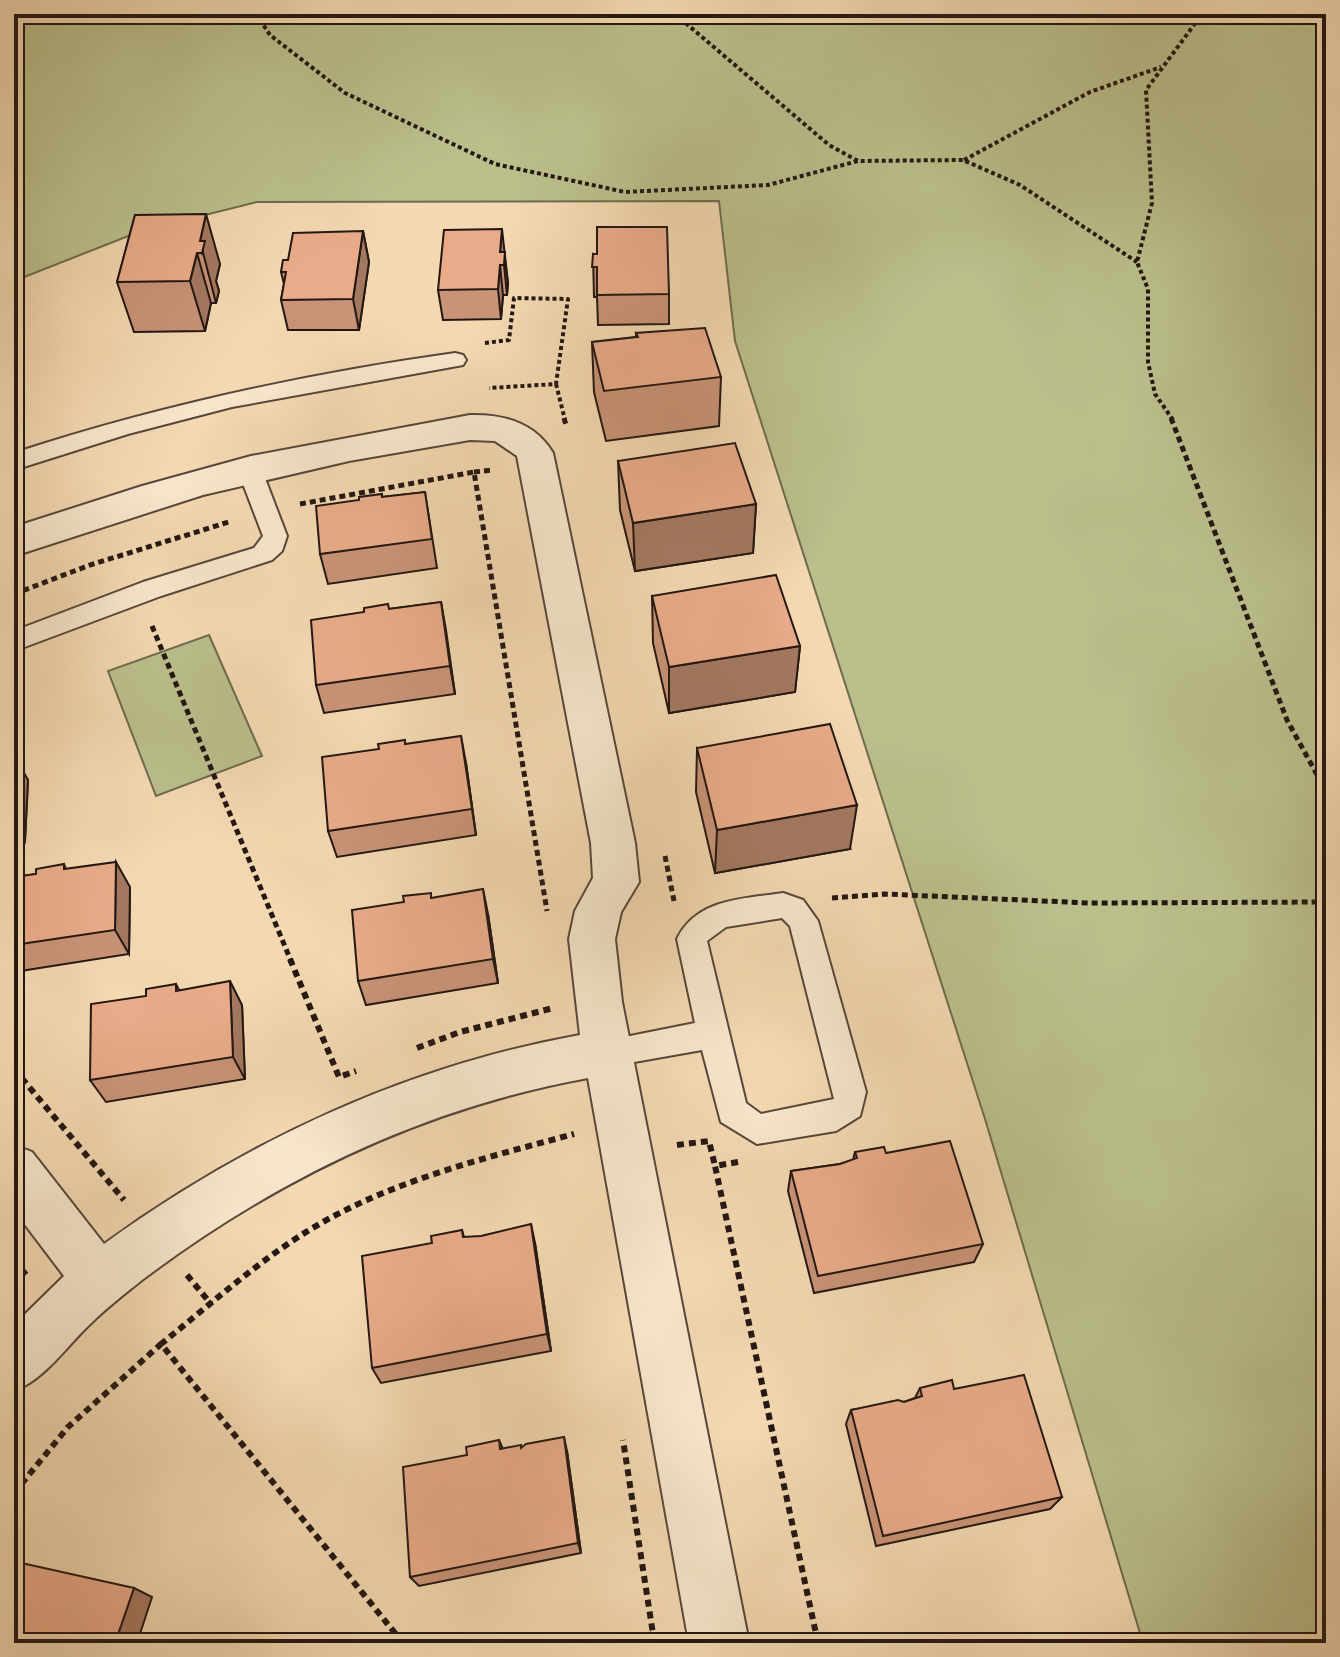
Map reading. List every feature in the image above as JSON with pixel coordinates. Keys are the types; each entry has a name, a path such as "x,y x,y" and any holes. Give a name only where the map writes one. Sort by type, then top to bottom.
{"street":[{"path":"14,542 103,511 258,490 479,427 510,432 535,453 613,843 616,882 598,905 590,935 586,1056 719,1643"},
{"path":"14,1364 99,1280 157,1239 278,1164 394,1107 497,1073 586,1056"},
{"path":"14,1169 99,1280"}],"lane":[{"path":"14,462 141,421 229,399 365,372 455,360"},
{"path":"14,641 263,554 273,545 275,536 258,490"},
{"path":"783,905 793,909 803,921 850,1092 849,1106 836,1116 757,1129 739,1121 732,1112 713,1034 692,939 699,925 711,918 783,905"},
{"path":"586,1056 713,1034"}],"path":[{"path":"256,14 270,35 345,93 495,164 625,192 768,185 858,161 963,160 1020,185 1137,262 1148,289 1148,362 1155,394 1177,427 1287,720 1326,791"},
{"path":"675,14 829,145 858,161"},
{"path":"1137,262 1152,203 1146,90 1202,14"},
{"path":"963,160 1090,92 1163,67"},
{"path":"14,594 122,554 258,490 474,472 549,926"},
{"path":"103,511 339,1077 366,1067"},
{"path":"793,909 842,896 884,894 1090,903 1326,902"},
{"path":"558,998 557,1007 586,1056 575,1134 577,1149"},
{"path":"406,1052 460,1032 557,1007"},
{"path":"14,1069 211,1304"},
{"path":"14,1493 68,1427 161,1344 254,1269 332,1217 461,1164 575,1134"},
{"path":"744,1161 715,1166 818,1643"},
{"path":"161,1344 403,1643"},
{"path":"622,1643 653,1634 623,1435"}],"green space":[{"path":"14,14 1326,14 1326,1643 1143,1643 985,1119 735,341 719,201 257,202 141,231 14,281"},
{"path":"209,635 262,756 156,796 108,671"}],"building":[{"path":"206,214 200,241 205,241 202,253 197,253 190,281 117,282 135,215"},
{"path":"597,227 667,227 669,294 597,295 597,267 592,267 593,254 597,254"},
{"path":"502,229 500,252 505,252 504,265 500,265 498,289 438,290 444,230"},
{"path":"363,231 353,299 281,300 286,272 281,272 283,260 288,260 293,233"},
{"path":"705,328 721,377 604,391 592,342 638,337 636,333"},
{"path":"735,443 756,504 633,523 618,461"},
{"path":"425,492 432,539 320,554 316,506 382,494 382,497"},
{"path":"776,575 800,646 669,667 652,596"},
{"path":"441,602 450,666 316,685 311,620 364,612 364,608 388,604 389,609"},
{"path":"830,724 857,805 717,830 697,748"},
{"path":"461,736 472,809 328,831 322,757 379,749 378,744 405,740 405,744"},
{"path":"116,862 115,930 14,945 14,877 36,874 36,869 64,864 64,869"},
{"path":"483,889 493,959 358,981 352,910 404,902 403,896 431,893 431,898"},
{"path":"230,981 233,1057 90,1080 91,1004 146,996 146,989 176,984 176,991"},
{"path":"950,1141 983,1244 818,1276 791,1171 840,1164 857,1158 855,1152 884,1147 886,1153"},
{"path":"531,1224 547,1334 372,1368 362,1256 432,1243 431,1236 462,1230 463,1237 481,1236"},
{"path":"1024,1375 1062,1497 883,1536 851,1410 898,1400 904,1402 922,1396 920,1388 952,1380 954,1389"},
{"path":"564,1437 578,1543 410,1577 403,1467 467,1455 466,1447 499,1440 500,1449 521,1445 521,1448 526,1444"},
{"path":"17,1562 134,1588 115,1643 14,1643 14,1569"},
{"path":"232,1635 270,1643 229,1643"}]}
